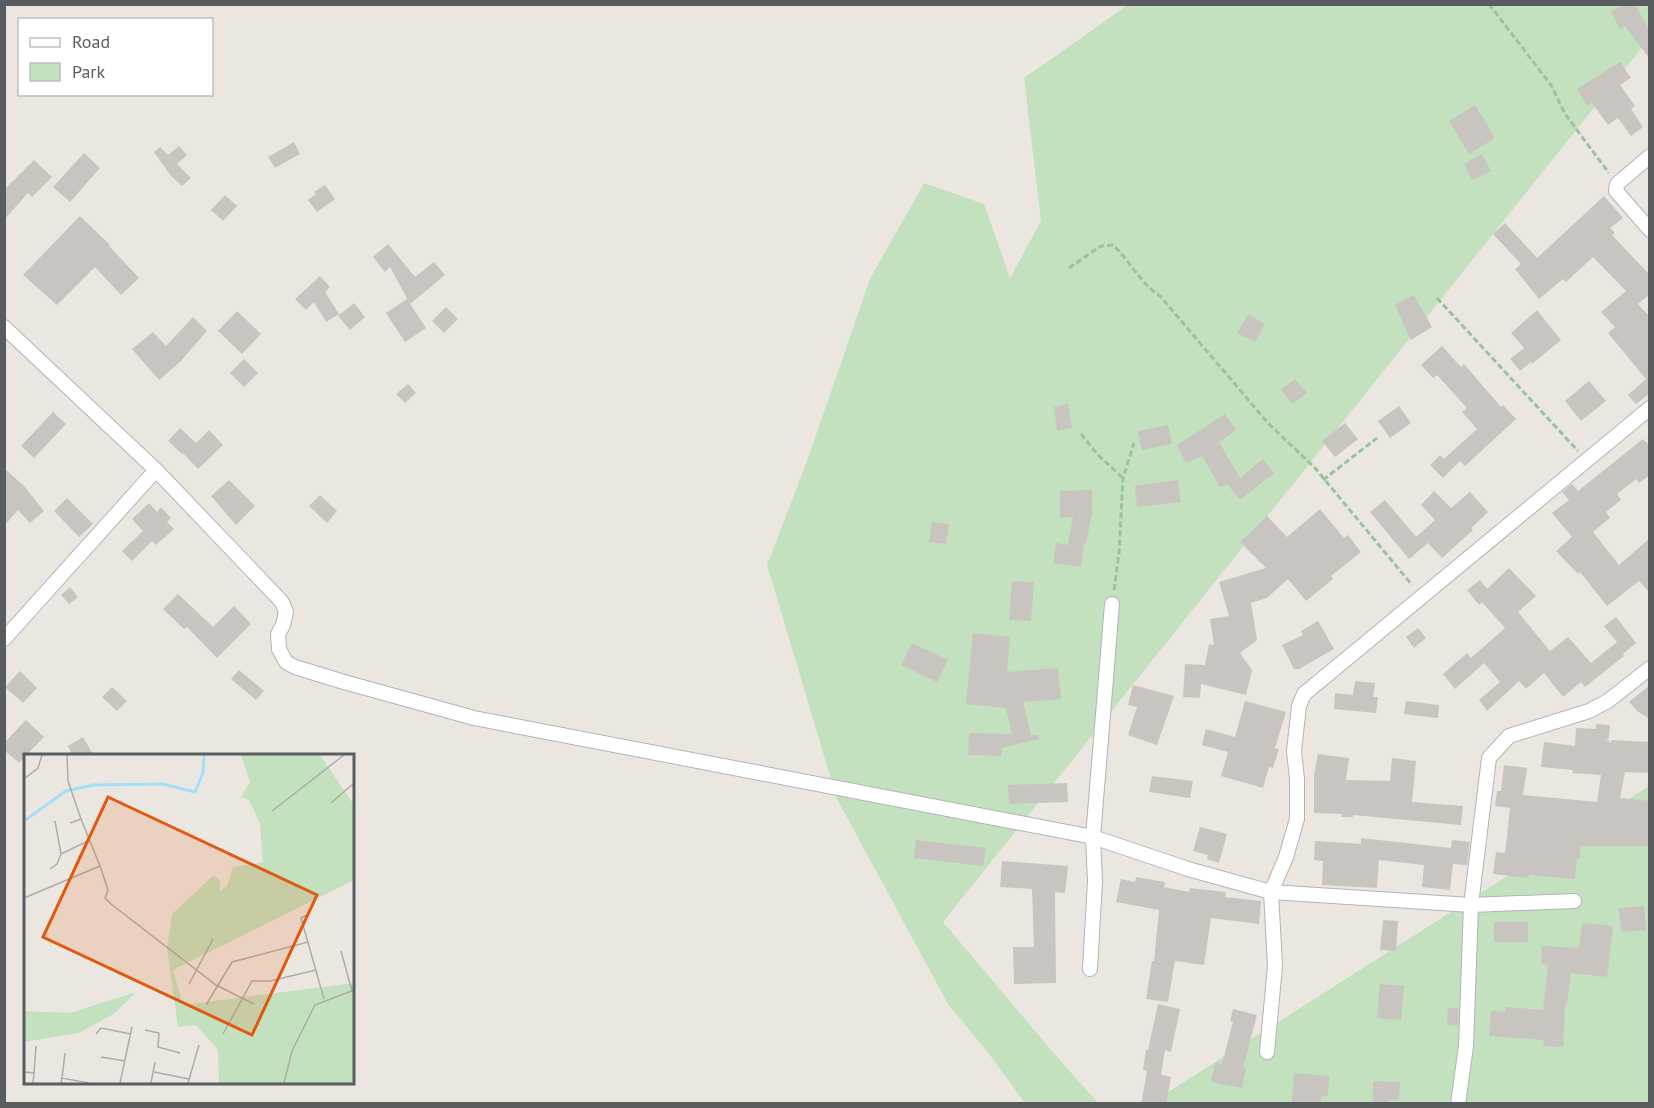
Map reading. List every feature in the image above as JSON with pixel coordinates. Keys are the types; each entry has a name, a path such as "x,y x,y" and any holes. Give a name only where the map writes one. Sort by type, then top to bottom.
{"street":[{"path":"1650,156 1617,184 1616,191 1650,230"},
{"path":"6,332 156,470 282,602 286,612 278,634 279,649 286,662 295,667 474,718 1093,837 1188,869 1271,891 1471,904 1574,901"},
{"path":"1268,1052 1275,966 1271,891 1286,857 1297,819 1294,751 1299,706 1304,694 1585,459 1650,408"},
{"path":"4,639 156,470"},
{"path":"1090,969 1095,881 1093,837 1112,604"},
{"path":"1458,1104 1466,1046 1471,904 1489,758 1498,746 1515,734 1589,711 1608,701 1650,668"}],"path":[{"path":"1489,4 1551,85 1565,114 1617,184"},
{"path":"1069,268 1101,246 1113,245 1122,253 1149,289 1160,296 1268,423 1304,456 1421,596"},
{"path":"1437,298 1585,459"},
{"path":"1081,434 1098,455 1123,478"},
{"path":"1323,480 1377,438"},
{"path":"1112,604 1119,553 1123,478 1134,443"}],"green space":[{"path":"1128,5 1649,5 1649,39 943,922 1098,1103 1025,1103 948,1004 837,799 767,565 806,464 870,279 924,183 984,204 1010,278 1041,221 1024,78"},
{"path":"1649,786 1649,1103 1151,1103"}],"building":[{"path":"1624,4 1635,4 1650,32 1650,59 1625,26 1620,29 1611,12"},
{"path":"1620,62 1631,78 1620,85 1635,106 1631,109 1643,127 1631,136 1618,118 1608,125 1592,103 1587,106 1577,89"},
{"path":"1475,105 1495,138 1469,154 1449,121"},
{"path":"294,142 300,154 275,168 268,157"},
{"path":"179,146 187,155 177,164 191,178 182,186 171,176 154,152 160,147 168,155"},
{"path":"84,153 100,168 70,202 53,187"},
{"path":"1482,154 1491,171 1472,180 1464,164"},
{"path":"34,160 52,177 32,197 28,193 4,220 4,190"},
{"path":"325,185 335,199 317,212 308,200 316,194 314,192"},
{"path":"225,195 237,206 223,221 211,210"},
{"path":"1604,196 1623,218 1610,228 1615,233 1612,235 1650,275 1650,294 1638,304 1650,317 1650,393 1636,404 1628,395 1646,379 1608,333 1615,327 1601,312 1626,291 1593,257 1566,282 1563,279 1539,299 1515,269 1521,264 1493,234 1505,223 1537,258"},
{"path":"80,216 139,278 121,295 95,267 57,305 23,275"},
{"path":"388,244 415,277 434,262 445,275 410,304 390,267 385,272 373,257"},
{"path":"320,276 330,287 325,292 339,314 326,322 314,302 306,310 295,299"},
{"path":"1414,295 1432,327 1411,340 1395,305"},
{"path":"407,299 426,328 405,342 386,313"},
{"path":"354,303 365,317 350,330 338,316"},
{"path":"446,307 458,319 444,333 432,321"},
{"path":"1537,310 1561,340 1520,371 1510,359 1524,348 1511,333"},
{"path":"237,311 261,334 242,354 218,331"},
{"path":"1248,314 1265,324 1255,342 1237,333"},
{"path":"193,317 207,331 180,362 159,380 132,349 153,332 166,346"},
{"path":"1442,346 1461,367 1464,364 1501,407 1503,405 1516,419 1465,466 1460,461 1443,478 1430,465 1440,455 1444,459 1477,429 1462,412 1467,408 1437,375 1433,378 1421,365"},
{"path":"244,359 258,373 244,387 230,373"},
{"path":"1295,379 1307,393 1293,404 1281,390"},
{"path":"1589,381 1606,401 1581,421 1565,401"},
{"path":"408,384 416,393 405,403 396,394"},
{"path":"1068,404 1072,428 1057,431 1054,407"},
{"path":"1399,406 1411,423 1390,438 1378,421"},
{"path":"53,412 66,424 34,458 21,446"},
{"path":"1225,414 1236,430 1219,442 1240,478 1263,459 1274,473 1240,500 1227,484 1220,487 1202,456 1186,463 1177,445"},
{"path":"1345,423 1358,439 1335,457 1322,441"},
{"path":"1168,425 1172,444 1142,450 1138,431"},
{"path":"180,428 196,443 209,430 223,445 198,469 168,441"},
{"path":"1643,439 1650,446 1650,475 1639,483 1636,479 1617,494 1621,500 1606,512 1610,518 1593,532 1619,565 1650,538 1650,593 1639,581 1607,606 1580,572 1578,574 1556,551 1572,537 1552,513 1569,500 1562,492 1572,484 1578,491"},
{"path":"4,468 24,486 44,511 30,523 18,510 4,526"},
{"path":"229,480 255,506 236,525 211,496"},
{"path":"1178,480 1181,502 1137,507 1135,486"},
{"path":"1092,490 1092,517 1086,544 1084,544 1081,567 1053,563 1056,543 1068,545 1073,517 1060,518 1060,491"},
{"path":"1434,491 1451,508 1470,492 1488,512 1471,528 1473,530 1442,558 1428,543 1409,559 1370,512 1385,500 1416,537 1435,520 1421,505"},
{"path":"320,495 337,511 327,523 309,506"},
{"path":"67,498 93,524 79,537 54,511"},
{"path":"149,503 157,512 161,507 171,518 167,522 174,529 156,545 152,541 132,561 122,551 143,531 132,519"},
{"path":"1320,509 1344,538 1348,535 1361,552 1331,576 1333,579 1306,601 1288,579 1267,598 1251,603 1257,640 1240,653 1252,670 1246,695 1201,684 1200,698 1183,697 1185,664 1205,665 1209,644 1214,645 1210,619 1229,616 1219,582 1266,568 1240,542 1267,516 1287,537"},
{"path":"932,522 949,524 946,544 929,542"},
{"path":"1509,568 1536,596 1518,612 1550,651 1568,637 1591,663 1617,642 1604,626 1616,617 1636,643 1623,654 1624,656 1585,687 1581,682 1563,697 1544,673 1526,689 1519,681 1487,711 1479,700 1500,682 1484,663 1455,689 1443,674 1467,653 1471,658 1505,628 1482,602 1479,605 1467,590 1480,580 1487,589"},
{"path":"1012,581 1034,582 1031,621 1009,620"},
{"path":"70,587 78,597 69,604 61,595"},
{"path":"178,594 213,627 234,606 251,624 217,658 187,627 184,629 163,609"},
{"path":"1318,621 1334,649 1299,669 1294,669 1282,645 1303,635 1301,631"},
{"path":"1418,628 1426,638 1414,648 1406,637"},
{"path":"973,633 1010,637 1007,672 1058,668 1061,699 1023,702 1031,735 1038,735 1039,739 1002,748 1001,756 968,755 969,733 1012,734 1006,708 966,704"},
{"path":"912,643 948,660 937,682 901,665"},
{"path":"239,670 264,691 256,700 231,679"},
{"path":"20,671 37,688 23,703 5,687"},
{"path":"1355,681 1375,683 1373,697 1378,697 1376,713 1334,709 1335,693 1353,695"},
{"path":"1133,685 1174,696 1157,745 1128,735 1137,707 1128,705"},
{"path":"1650,685 1650,719 1637,711 1629,702"},
{"path":"112,687 127,701 117,711 102,697"},
{"path":"1245,701 1286,712 1275,748 1279,749 1273,768 1269,767 1263,788 1221,776 1228,752 1202,745 1206,729 1235,737"},
{"path":"1406,701 1439,705 1438,718 1404,714"},
{"path":"26,720 44,737 28,754 24,754 24,758 19,763 4,750 4,743"},
{"path":"1596,724 1610,725 1609,738 1606,740 1609,740 1609,743 1612,740 1650,742 1650,773 1625,772 1620,798 1650,801 1650,846 1580,846 1580,859 1577,858 1575,879 1529,875 1529,878 1493,874 1496,852 1505,853 1510,808 1495,806 1497,791 1501,791 1504,765 1527,768 1523,795 1597,802 1601,775 1572,773 1573,770 1541,767 1544,742 1575,746 1576,728 1596,729"},
{"path":"83,737 93,754 72,754 68,746"},
{"path":"1318,754 1349,758 1346,780 1390,781 1392,758 1416,761 1412,802 1463,806 1461,825 1314,813 1314,775"},
{"path":"1152,776 1193,781 1190,798 1149,792"},
{"path":"1067,783 1068,802 1009,804 1008,785"},
{"path":"1200,827 1227,834 1219,863 1207,859 1208,855 1193,851"},
{"path":"1361,838 1451,848 1452,840 1470,842 1467,865 1453,864 1450,890 1422,887 1424,865 1379,860 1377,888 1322,885 1323,861 1314,860 1315,841 1361,844"},
{"path":"916,840 986,848 983,866 914,858"},
{"path":"1002,861 1068,866 1065,893 1055,892 1056,983 1014,984 1013,947 1034,947 1032,889 1000,887"},
{"path":"1136,877 1165,882 1164,887 1189,892 1190,888 1226,892 1225,897 1261,901 1259,924 1211,918 1204,965 1175,961 1168,1002 1146,999 1152,961 1154,961 1159,910 1116,902 1121,879 1135,882"},
{"path":"1644,906 1646,930 1621,932 1619,908"},
{"path":"1383,920 1398,921 1396,951 1380,950"},
{"path":"1494,922 1528,922 1528,942 1494,942"},
{"path":"1582,923 1613,926 1607,977 1571,973 1567,1005 1565,1005 1563,1047 1543,1046 1544,1040 1489,1036 1491,1011 1505,1012 1506,1007 1543,1010 1548,965 1541,964 1542,946 1579,948"},
{"path":"1380,984 1404,986 1401,1020 1377,1018"},
{"path":"1158,1004 1180,1009 1171,1052 1165,1050 1161,1075 1171,1077 1166,1104 1141,1104 1147,1071 1143,1070 1146,1049 1148,1050"},
{"path":"1448,1008 1458,1008 1458,1025 1447,1025"},
{"path":"1233,1009 1257,1015 1243,1068 1246,1069 1242,1088 1211,1082 1215,1063 1222,1064 1233,1022 1230,1021"},
{"path":"1294,1073 1329,1076 1328,1096 1321,1096 1321,1104 1292,1104"},
{"path":"1373,1081 1400,1082 1399,1100 1389,1100 1388,1104 1373,1104"}]}
